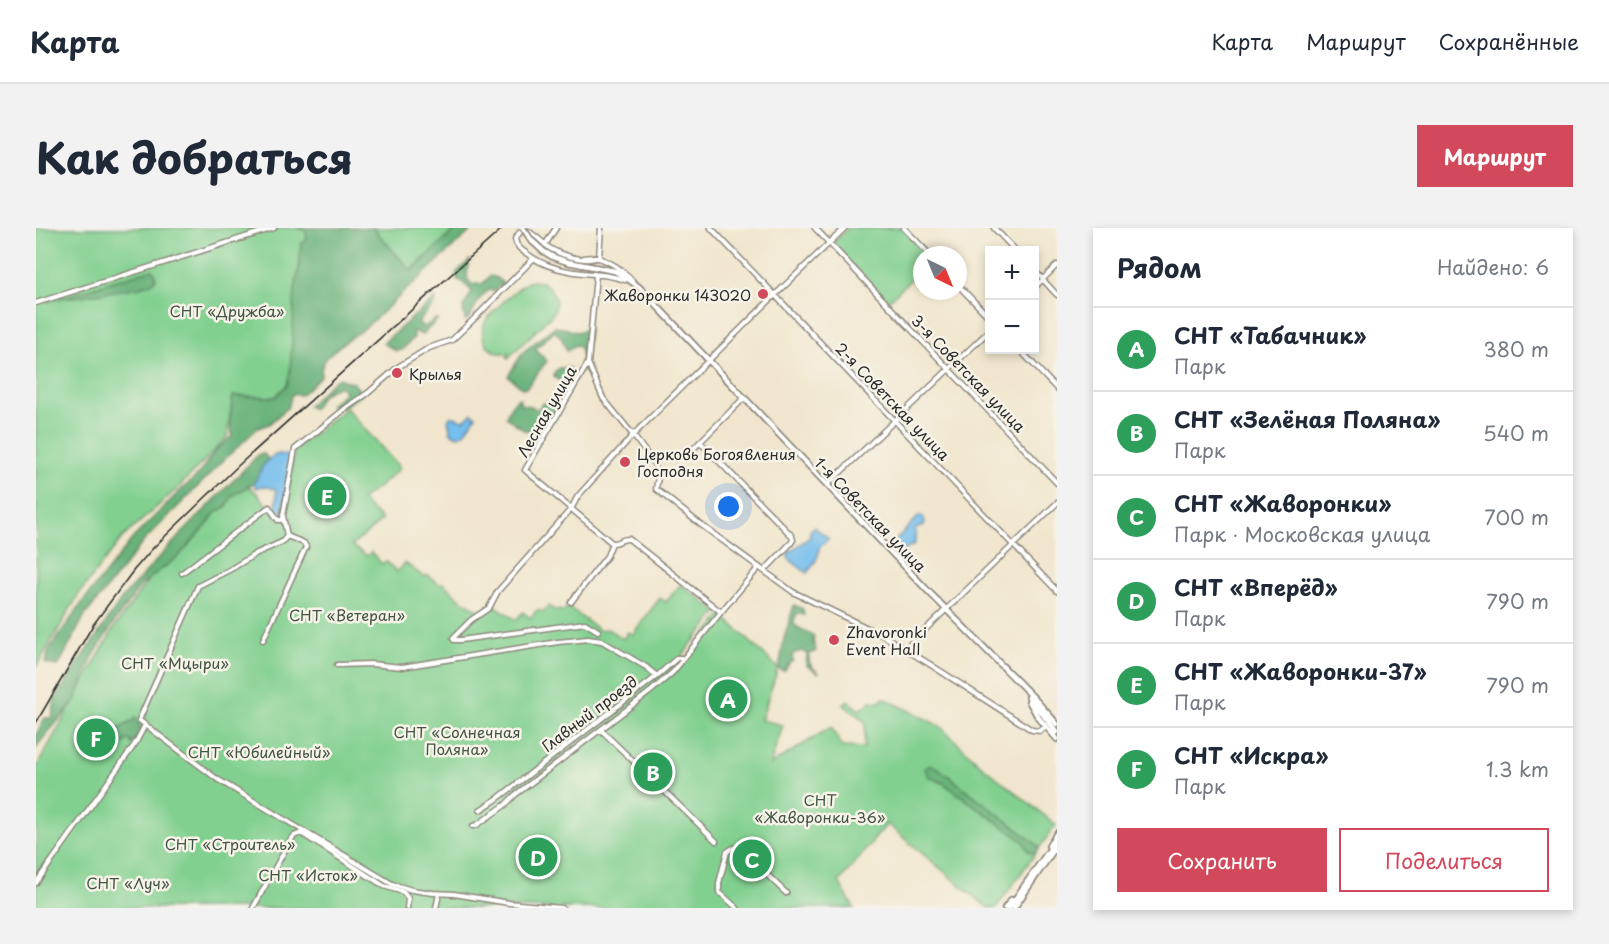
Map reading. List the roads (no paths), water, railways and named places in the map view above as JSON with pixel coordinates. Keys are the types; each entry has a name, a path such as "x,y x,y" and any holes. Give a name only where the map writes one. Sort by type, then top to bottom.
{"main road":[{"name":"1-я Советская улица","path":"523,228 532,241 553,257 615,271 639,287 1013,679"},
{"path":"1013,679 1057,732"},
{"path":"1013,679 1057,724"},
{"path":"1020,686 1038,717 1057,740"},
{"path":"1028,884 1057,833"},
{"path":"1033,874 1057,839"},
{"path":"1011,908 1057,846"}],"street":[{"path":"36,303 274,228"},
{"path":"545,245 556,228"},
{"path":"599,257 602,228"},
{"name":"2-я Советская улица","path":"711,228 1057,591"},
{"name":"3-я Советская улица","path":"815,228 1057,483"},
{"path":"598,631 585,623 454,640 454,636 471,620 489,608 498,591 571,509 578,495 633,435 845,228"},
{"path":"904,228 921,246"},
{"path":"994,228 1011,246"},
{"path":"599,257 592,260 559,253 528,231 522,231 515,239 517,245 532,259 544,265 623,278 639,287"},
{"path":"599,257 624,272 639,287"},
{"path":"287,536 283,520 296,447 368,393 398,367 429,348 452,340 532,259"},
{"path":"1039,282 1057,265"},
{"name":"Лесная улица","path":"571,509 525,470 588,363 596,275"},
{"path":"1039,276 1057,295"},
{"path":"967,294 985,313"},
{"path":"827,485 985,335"},
{"path":"1024,354 1057,388"},
{"name":"Лесная улица","path":"588,363 603,398 655,465 658,477 656,489 759,567"},
{"path":"689,453 744,398"},
{"path":"700,442 792,536 791,543 765,570"},
{"path":"905,649 1057,503"},
{"path":"182,573 269,507 278,520 283,520"},
{"path":"571,509 612,543"},
{"path":"263,640 306,547 303,543 287,536"},
{"path":"287,536 282,542 257,553 198,586 139,720 217,779 389,882 412,890 562,908"},
{"path":"612,543 623,539 629,540 721,612"},
{"path":"571,602 608,556 612,543"},
{"path":"473,826 505,805 667,678 759,567 793,592 884,636 1032,730 1040,731 1045,727"},
{"path":"337,665 371,664 402,667 588,639 602,641 657,676"},
{"name":"Главный проезд","path":"480,810 657,676 677,658 683,659"},
{"path":"36,884 135,744 145,725"},
{"path":"601,730 716,841"},
{"path":"253,908 290,842 294,836 301,833 384,886 403,892 408,898 406,908"},
{"path":"737,908 719,892 724,859 727,852 734,848 739,848 786,893"},
{"path":"436,908 439,894"}],"water":[{"path":"472,413 476,416 465,433 458,436 451,433 448,420 451,416 464,420"},
{"path":"279,454 289,455 290,466 280,516 276,512 276,489 263,486 256,488 254,484 267,461"},
{"path":"919,516 922,516 925,521 924,526 915,529 915,543 904,552 895,541"},
{"path":"814,527 828,539 819,548 817,558 807,573 789,559 787,554 810,537 810,531"}],"railway":[{"path":"36,723 93,625 154,547 241,463 503,228"}],"place":[{"name":"Жаворонки 143020","path":"763,294"},
{"name":"Крылья","path":"397,373"},
{"name":"Церковь Богоявления Господня","path":"625,462"},
{"name":"СНТ «Жаворонки-37»","path":"327,496"},
{"name":"Zhavoronki Event Hall","path":"834,640"},
{"name":"СНТ «Табачник»","path":"728,699"},
{"name":"СНТ «Искра»","path":"96,738"},
{"name":"СНТ «Зелёная Поляна»","path":"653,772"},
{"name":"СНТ «Вперёд»","path":"538,857"},
{"name":"СНТ «Жаворонки»","path":"752,859"}],"park label":[{"name":"СНТ «Дружба»","path":"227,310"},
{"name":"СНТ «Ветеран»","path":"347,614"},
{"name":"СНТ «Мцыри»","path":"175,662"},
{"name":"СНТ «Солнечная Поляна»","path":"457,740"},
{"name":"СНТ «Юбилейный»","path":"259,751"},
{"name":"СНТ «Жаворонки-36»","path":"820,808"},
{"name":"СНТ «Строитель»","path":"230,843"},
{"name":"СНТ «Исток»","path":"308,874"},
{"name":"СНТ «Луч»","path":"128,882"}]}
